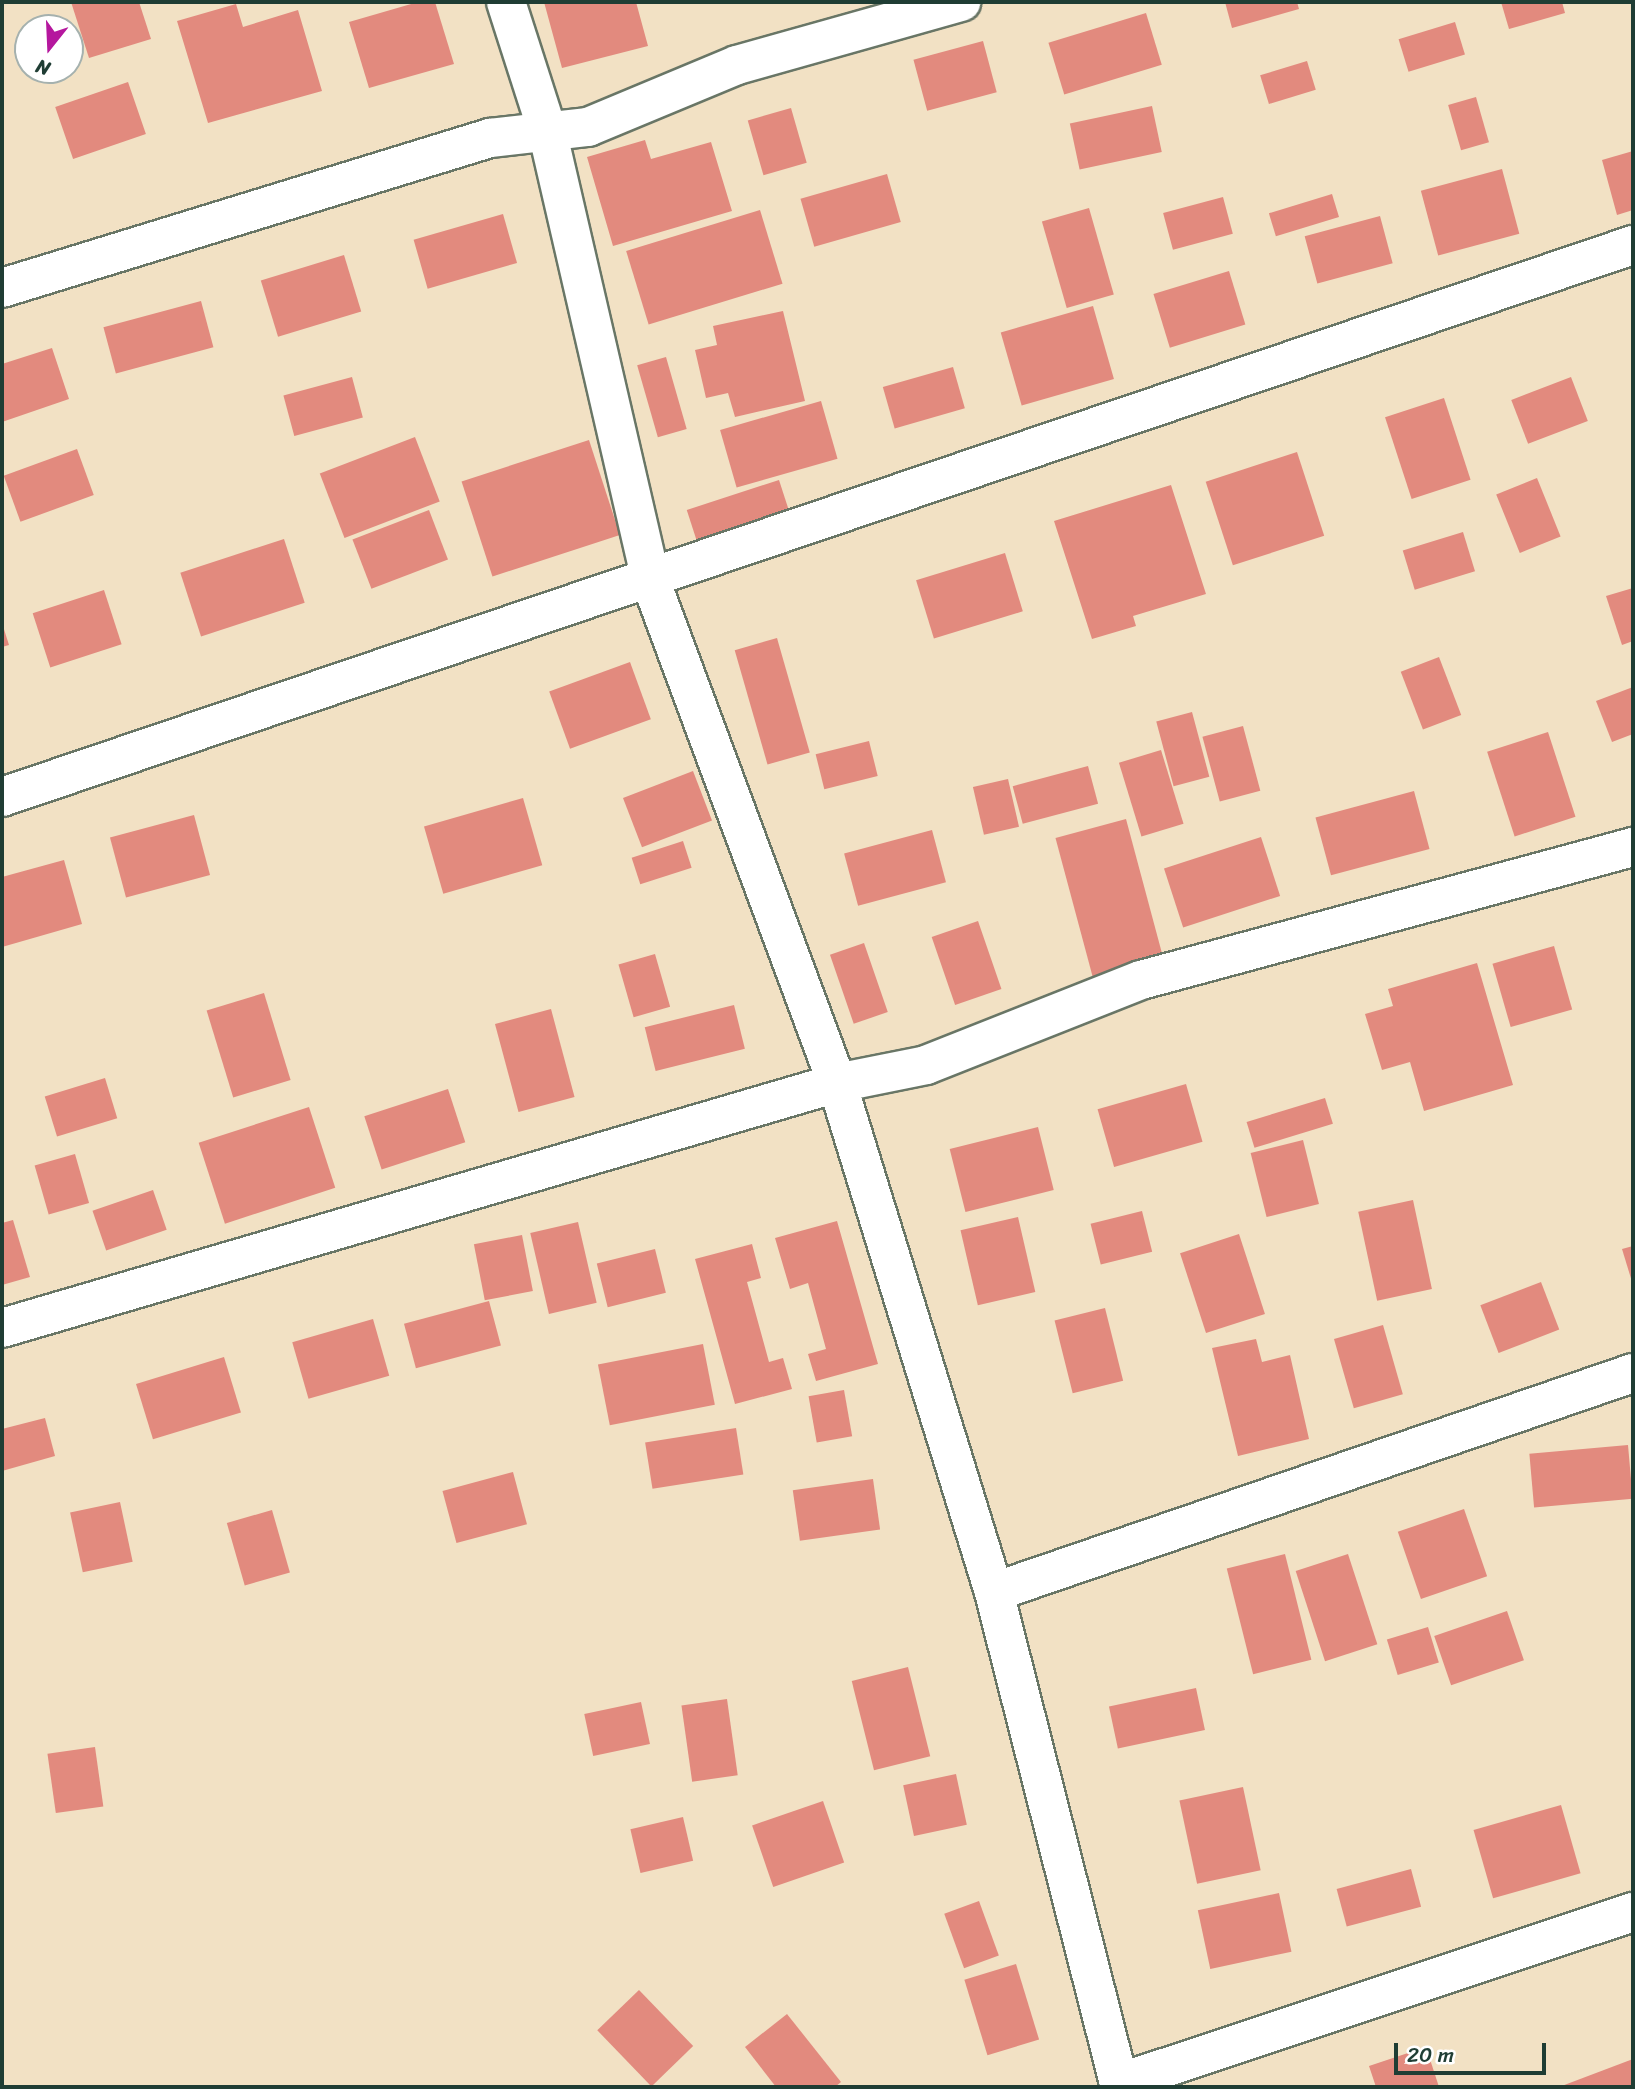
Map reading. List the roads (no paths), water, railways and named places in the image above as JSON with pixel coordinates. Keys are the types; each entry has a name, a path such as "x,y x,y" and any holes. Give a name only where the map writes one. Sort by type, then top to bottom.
{"street":[{"path":"506,2 547,130 651,582 837,1083 994,1592 1119,2085 1633,1912"},
{"path":"2,288 490,138 547,130 588,128 737,65 961,2"},
{"path":"2,797 651,582 1633,245"},
{"path":"2,1328 837,1083 926,1065 1141,980 1633,847"},
{"path":"994,1592 1633,1373"}]}
